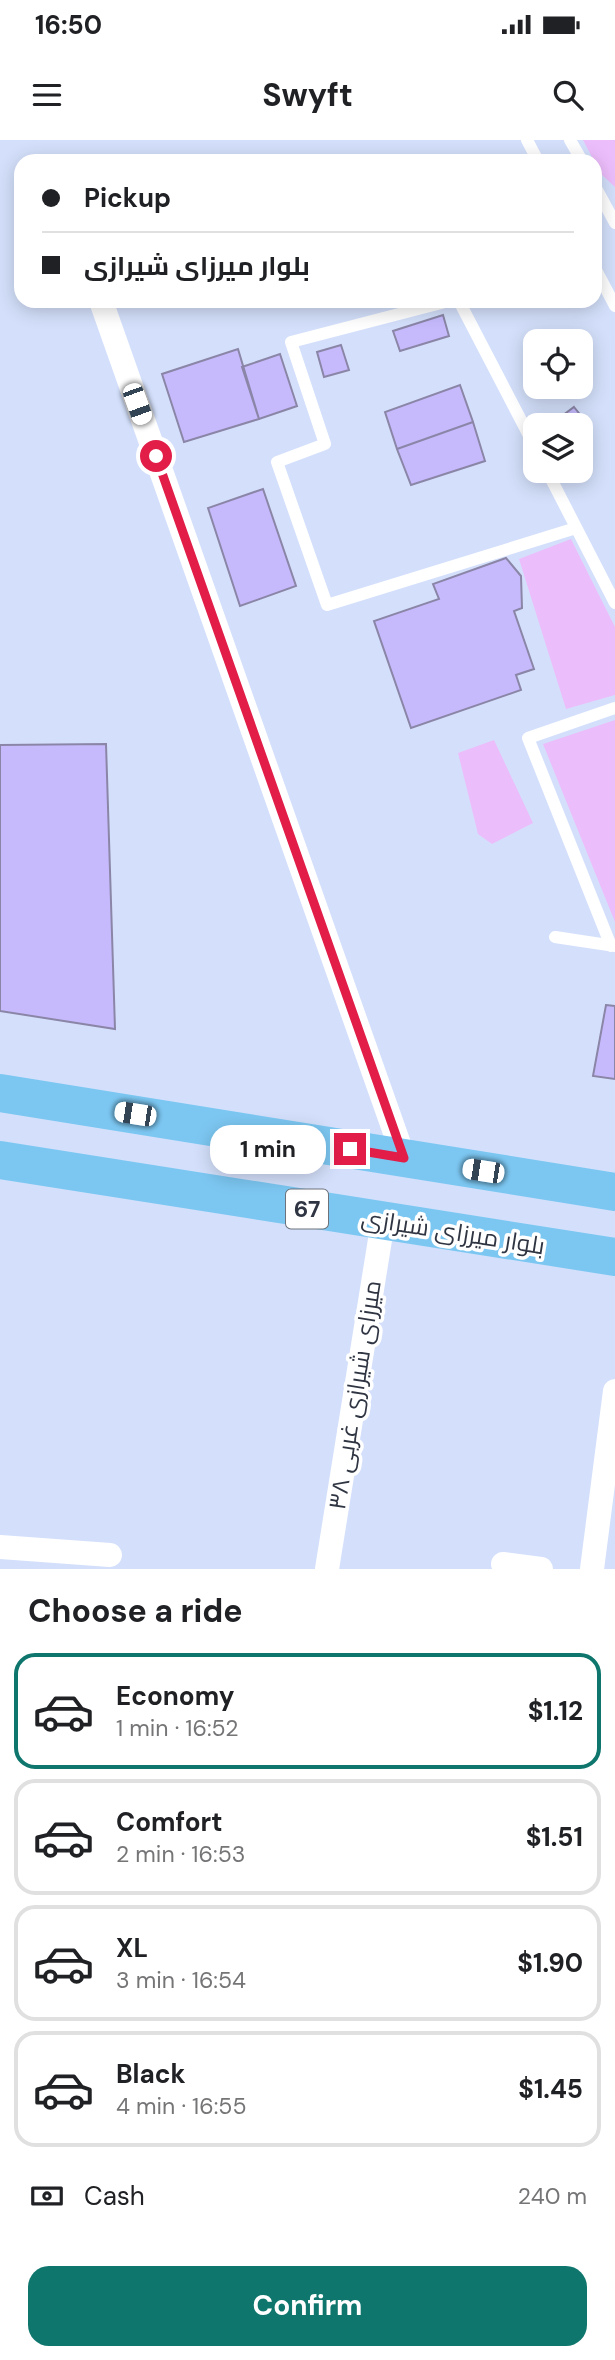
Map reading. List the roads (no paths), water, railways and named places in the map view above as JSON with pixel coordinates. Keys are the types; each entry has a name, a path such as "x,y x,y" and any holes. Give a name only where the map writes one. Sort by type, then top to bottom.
{"main road":[{"path":"0,1093 615,1192"},
{"name":"بلوار میرزای شیرازی","path":"0,1160 615,1257"}],"street":[{"path":"103,308 404,1158"},
{"name":"میرزای شیرازی غربی ۳۸","path":"327,1569 383,1221"},
{"path":"592,1569 615,1391"},
{"path":"0,1547 110,1555"},
{"path":"503,1564 541,1569"}],"lane":[{"path":"602,199 615,223"},
{"path":"602,281 615,306"},
{"path":"422,308 291,342 325,444 276,462 327,606 576,528"},
{"path":"463,308 523,424"},
{"path":"553,483 615,603"},
{"path":"613,946 528,738 615,708"},
{"path":"555,937 613,946"}]}
